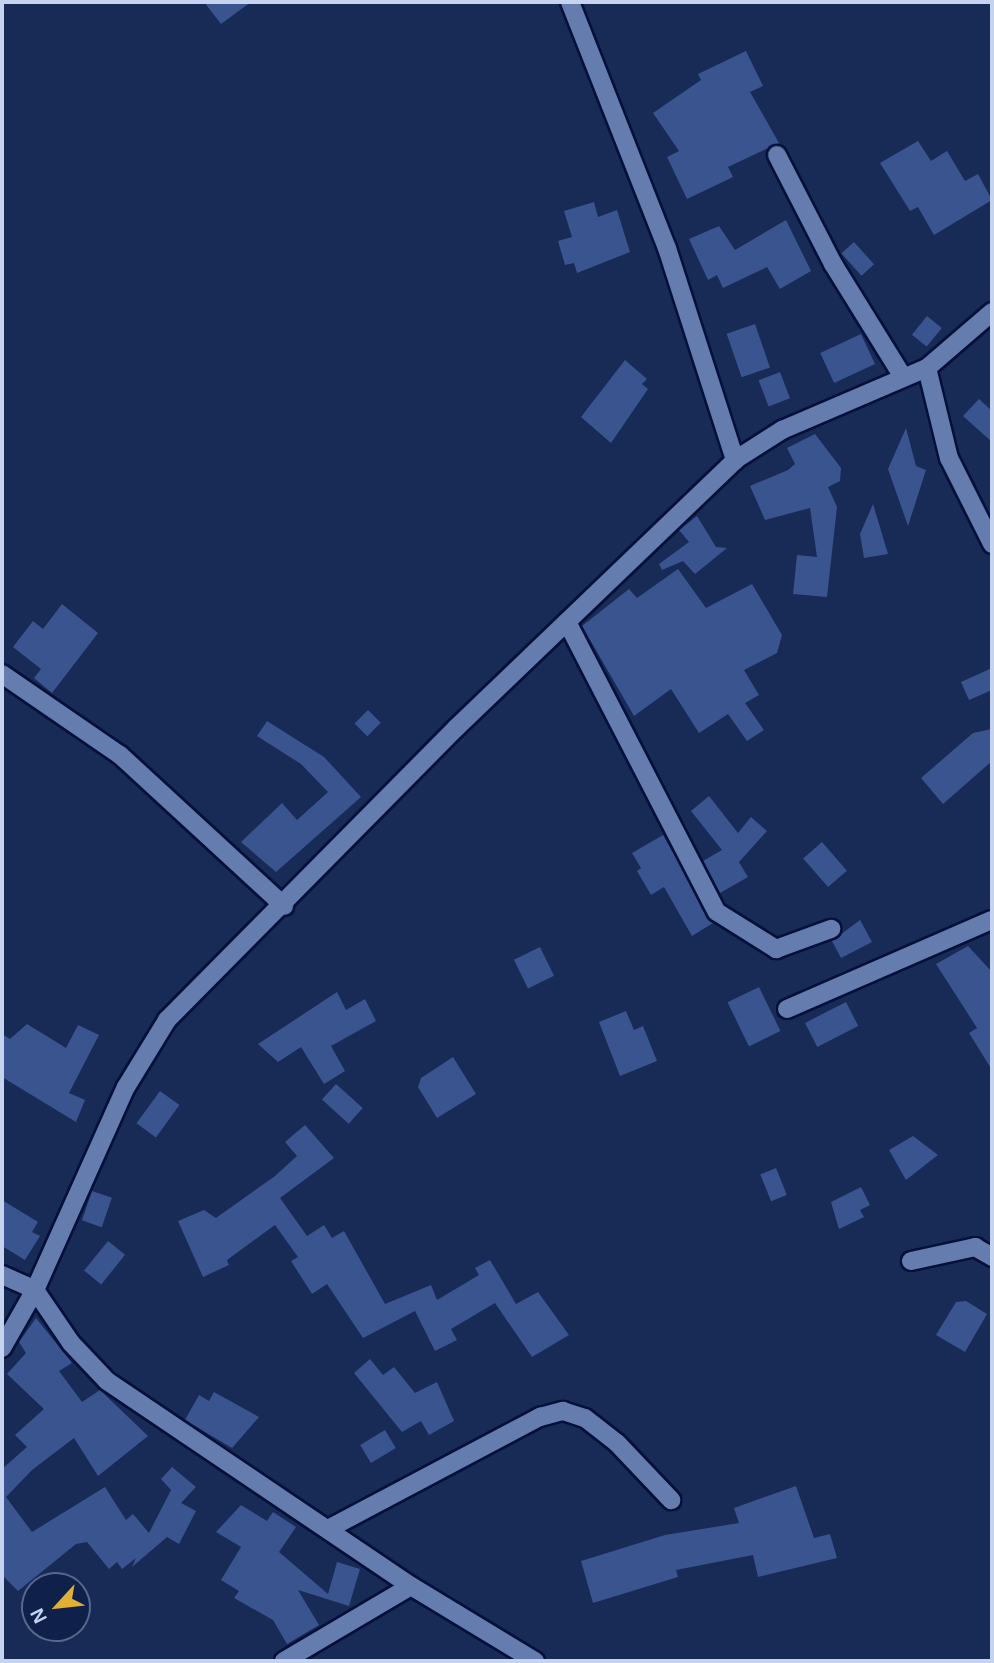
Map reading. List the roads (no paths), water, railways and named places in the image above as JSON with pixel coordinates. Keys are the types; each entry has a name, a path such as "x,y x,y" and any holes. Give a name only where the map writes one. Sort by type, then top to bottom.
{"street":[{"path":"570,2 667,248 735,460"},
{"path":"776,155 833,264 904,377"},
{"path":"2,1348 35,1290 144,1054 167,1020 567,622 735,460 782,430 927,368 992,312"},
{"path":"927,368 949,458 992,544"},
{"path":"567,622 717,912 776,949 831,929"},
{"path":"2,674 120,755 284,906"},
{"path":"787,1009 992,920"},
{"path":"911,1261 975,1247 992,1257"},
{"path":"2,1275 35,1290 71,1343 107,1381 330,1528 411,1586 535,1661"},
{"path":"330,1528 515,1429 563,1411 584,1418 617,1443 671,1500"},
{"path":"284,1661 411,1586"}]}
